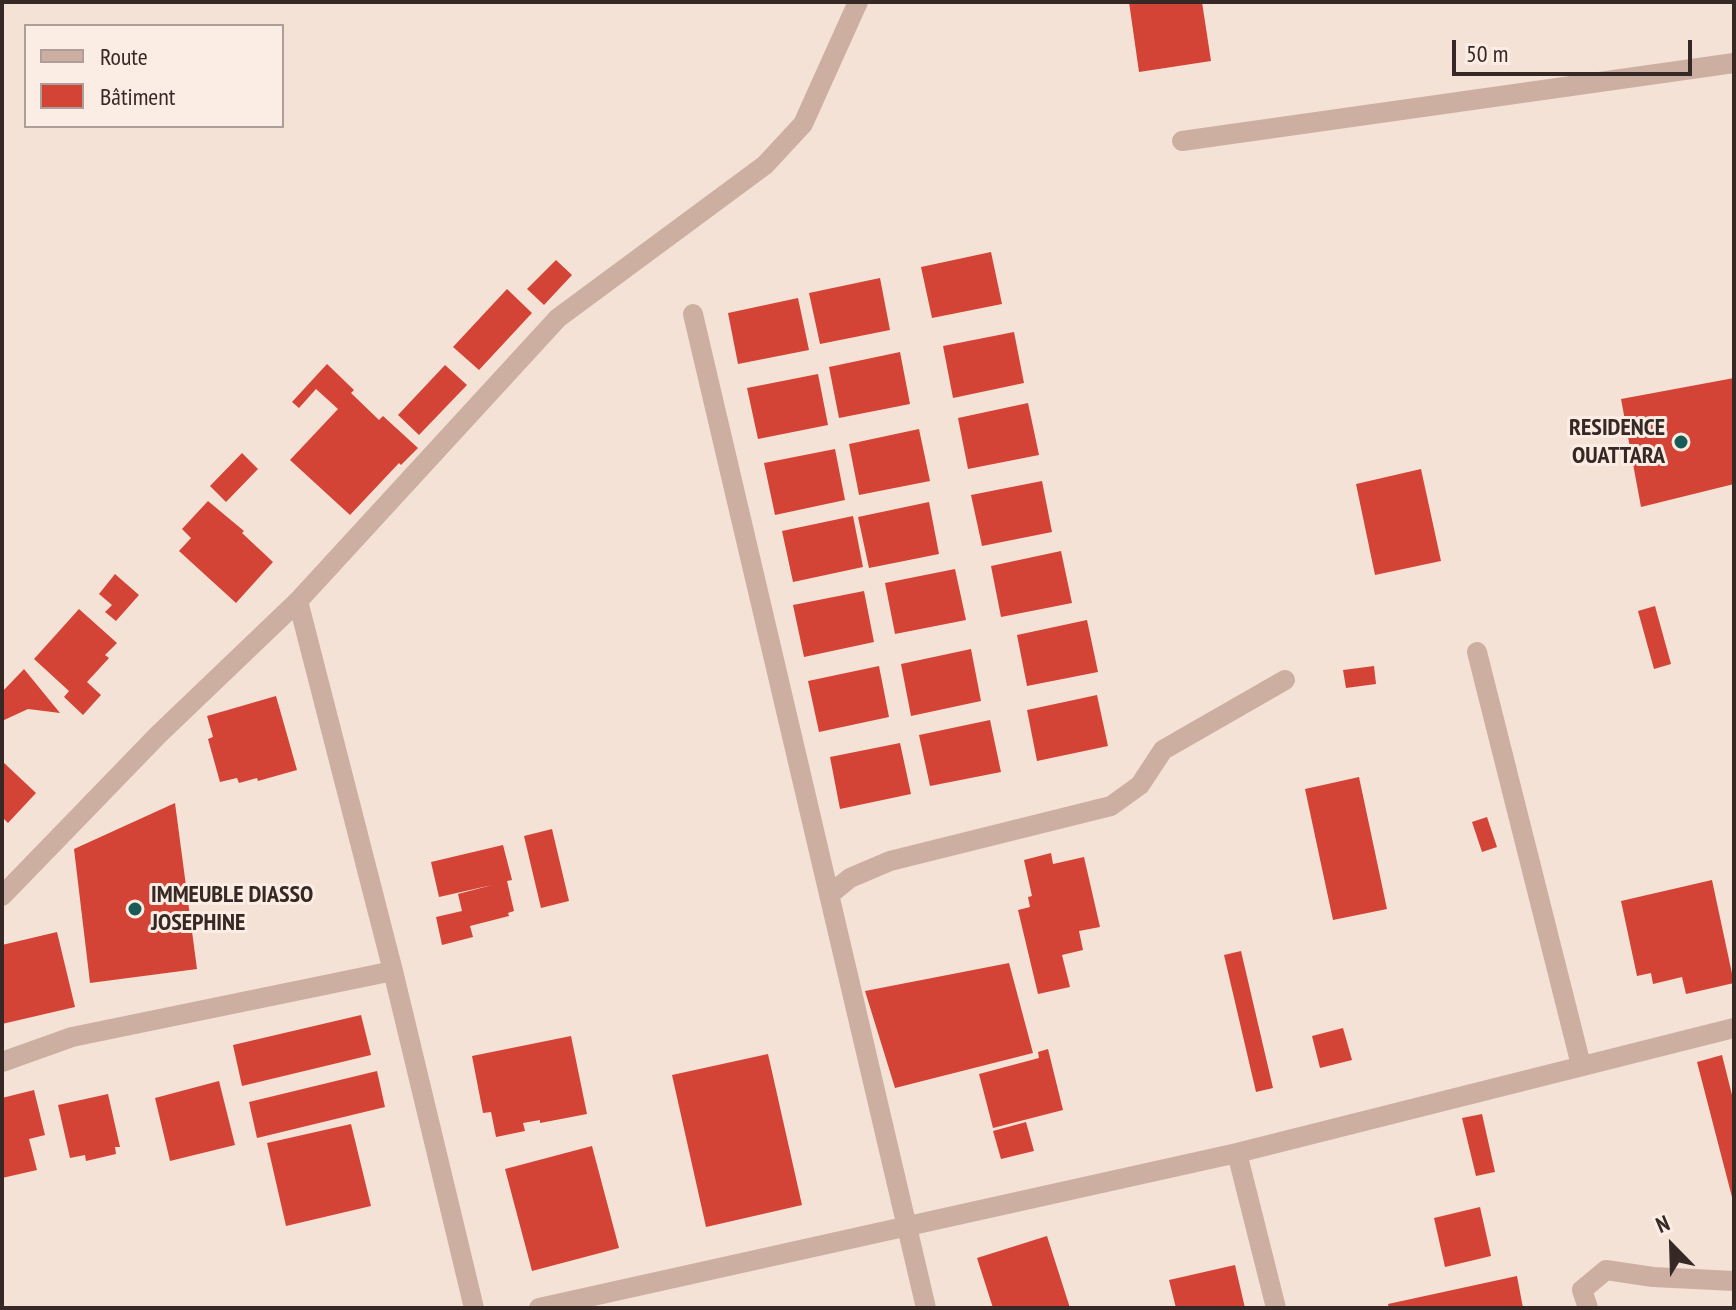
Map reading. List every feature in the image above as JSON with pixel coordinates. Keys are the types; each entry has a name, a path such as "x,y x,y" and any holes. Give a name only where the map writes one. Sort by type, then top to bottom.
{"street":[{"path":"2,896 158,735 298,601 558,318 765,165 803,124 858,2"},
{"path":"1182,141 1734,63"},
{"path":"693,314 926,1308"},
{"path":"298,601 393,971 474,1308"},
{"path":"1477,652 1581,1065"},
{"path":"829,895 850,878 890,861 1111,806 1140,785 1163,750 1285,680"},
{"path":"2,1062 72,1037 393,971"},
{"path":"539,1308 1237,1153 1734,1028"},
{"path":"1237,1153 1276,1308"},
{"path":"1588,1308 1582,1290 1606,1270 1653,1277 1734,1281"}],"building":[{"path":"1129,2 1202,2 1211,61 1139,72"},
{"path":"991,252 1002,304 932,318 921,267"},
{"path":"556,260 572,275 544,305 527,289"},
{"path":"880,278 890,330 820,344 809,293"},
{"path":"507,289 532,313 479,370 453,347"},
{"path":"798,298 809,350 738,364 728,313"},
{"path":"1014,332 1024,383 953,398 943,346"},
{"path":"900,352 910,404 839,418 829,367"},
{"path":"327,364 379,420 383,416 418,448 401,465 399,463 350,515 290,460 338,409 316,389 299,408 292,402"},
{"path":"445,365 467,385 419,435 398,415"},
{"path":"818,374 828,425 758,439 747,388"},
{"name":"RESIDENCE OUATTARA","path":"1734,378 1734,484 1641,507 1621,399"},
{"path":"1028,403 1039,455 968,469 958,418"},
{"path":"919,429 930,481 859,495 849,444"},
{"path":"835,449 845,500 775,515 764,463"},
{"path":"242,453 258,469 226,502 210,486"},
{"path":"1421,469 1441,561 1375,575 1356,484"},
{"path":"1042,481 1052,532 982,546 971,495"},
{"path":"208,501 244,531 242,533 273,562 236,603 179,551 191,538 182,529"},
{"path":"929,502 939,554 869,568 858,517"},
{"path":"853,516 863,567 793,582 782,531"},
{"path":"1061,551 1072,603 1001,617 991,566"},
{"path":"955,569 966,620 895,634 885,583"},
{"path":"115,574 139,595 116,621 105,612 112,605 99,594"},
{"path":"864,591 874,642 804,657 793,605"},
{"path":"1655,606 1671,664 1654,669 1638,611"},
{"path":"79,609 117,643 105,655 109,658 87,682 101,695 83,715 64,697 69,691 34,659"},
{"path":"1087,620 1098,672 1027,686 1017,635"},
{"path":"971,649 981,701 911,716 901,664"},
{"path":"879,666 889,717 819,732 808,681"},
{"path":"1374,666 1376,684 1346,688 1343,670"},
{"path":"24,669 60,713 28,709 2,721 2,692"},
{"path":"1097,695 1108,746 1037,761 1027,710"},
{"path":"276,696 297,770 258,781 257,778 239,783 237,778 220,782 208,739 213,737 207,716"},
{"path":"990,720 1001,772 930,786 919,735"},
{"path":"900,743 911,794 840,809 830,757"},
{"path":"2,761 36,793 8,823 2,817"},
{"path":"1359,777 1387,909 1333,920 1305,789"},
{"name":"IMMEUBLE DIASSO JOSEPHINE","path":"175,803 197,969 90,983 74,849"},
{"path":"1487,817 1497,847 1482,852 1472,822"},
{"path":"552,829 569,901 541,908 524,836"},
{"path":"503,845 512,880 507,881 514,911 508,913 509,916 470,926 473,937 442,945 436,917 462,911 458,894 492,885 439,897 431,862"},
{"path":"1051,853 1053,864 1084,857 1100,927 1079,931 1083,950 1062,955 1070,987 1038,994 1018,910 1030,907 1028,897 1032,896 1024,860"},
{"path":"1712,880 1734,983 1686,994 1682,977 1653,984 1651,973 1637,976 1621,901"},
{"path":"57,932 75,1007 2,1024 2,945"},
{"path":"1241,951 1273,1088 1256,1092 1224,955"},
{"path":"1009,963 1033,1053 895,1088 865,991"},
{"path":"361,1015 371,1055 242,1086 233,1045"},
{"path":"1343,1028 1352,1060 1320,1068 1312,1036"},
{"path":"571,1036 587,1114 523,1123 525,1131 496,1137 491,1112 483,1113 472,1056"},
{"path":"1048,1049 1063,1110 993,1128 979,1074 1039,1058 1038,1052"},
{"path":"768,1054 802,1205 706,1227 672,1075"},
{"path":"1722,1055 1734,1103 1733,1201 1697,1062"},
{"path":"377,1071 385,1107 257,1138 249,1102"},
{"path":"219,1081 235,1145 170,1161 155,1098"},
{"path":"34,1090 45,1135 29,1139 37,1170 2,1178 2,1098"},
{"path":"108,1094 120,1147 115,1147 116,1154 86,1161 85,1155 70,1158 58,1105"},
{"path":"1482,1114 1495,1172 1476,1176 1462,1118"},
{"path":"1026,1122 1034,1151 1001,1159 993,1131"},
{"path":"351,1124 371,1206 286,1226 267,1143"},
{"path":"592,1146 619,1248 532,1271 505,1169"},
{"path":"1480,1207 1491,1256 1445,1267 1434,1218"},
{"path":"1047,1236 1070,1308 993,1308 977,1258"},
{"path":"1235,1265 1245,1308 1176,1308 1169,1280"},
{"path":"1517,1276 1523,1308 1389,1308 1388,1304"}],"place":[{"name":"RESIDENCE OUATTARA","path":"1681,442"},
{"name":"IMMEUBLE DIASSO JOSEPHINE","path":"135,909"}]}
